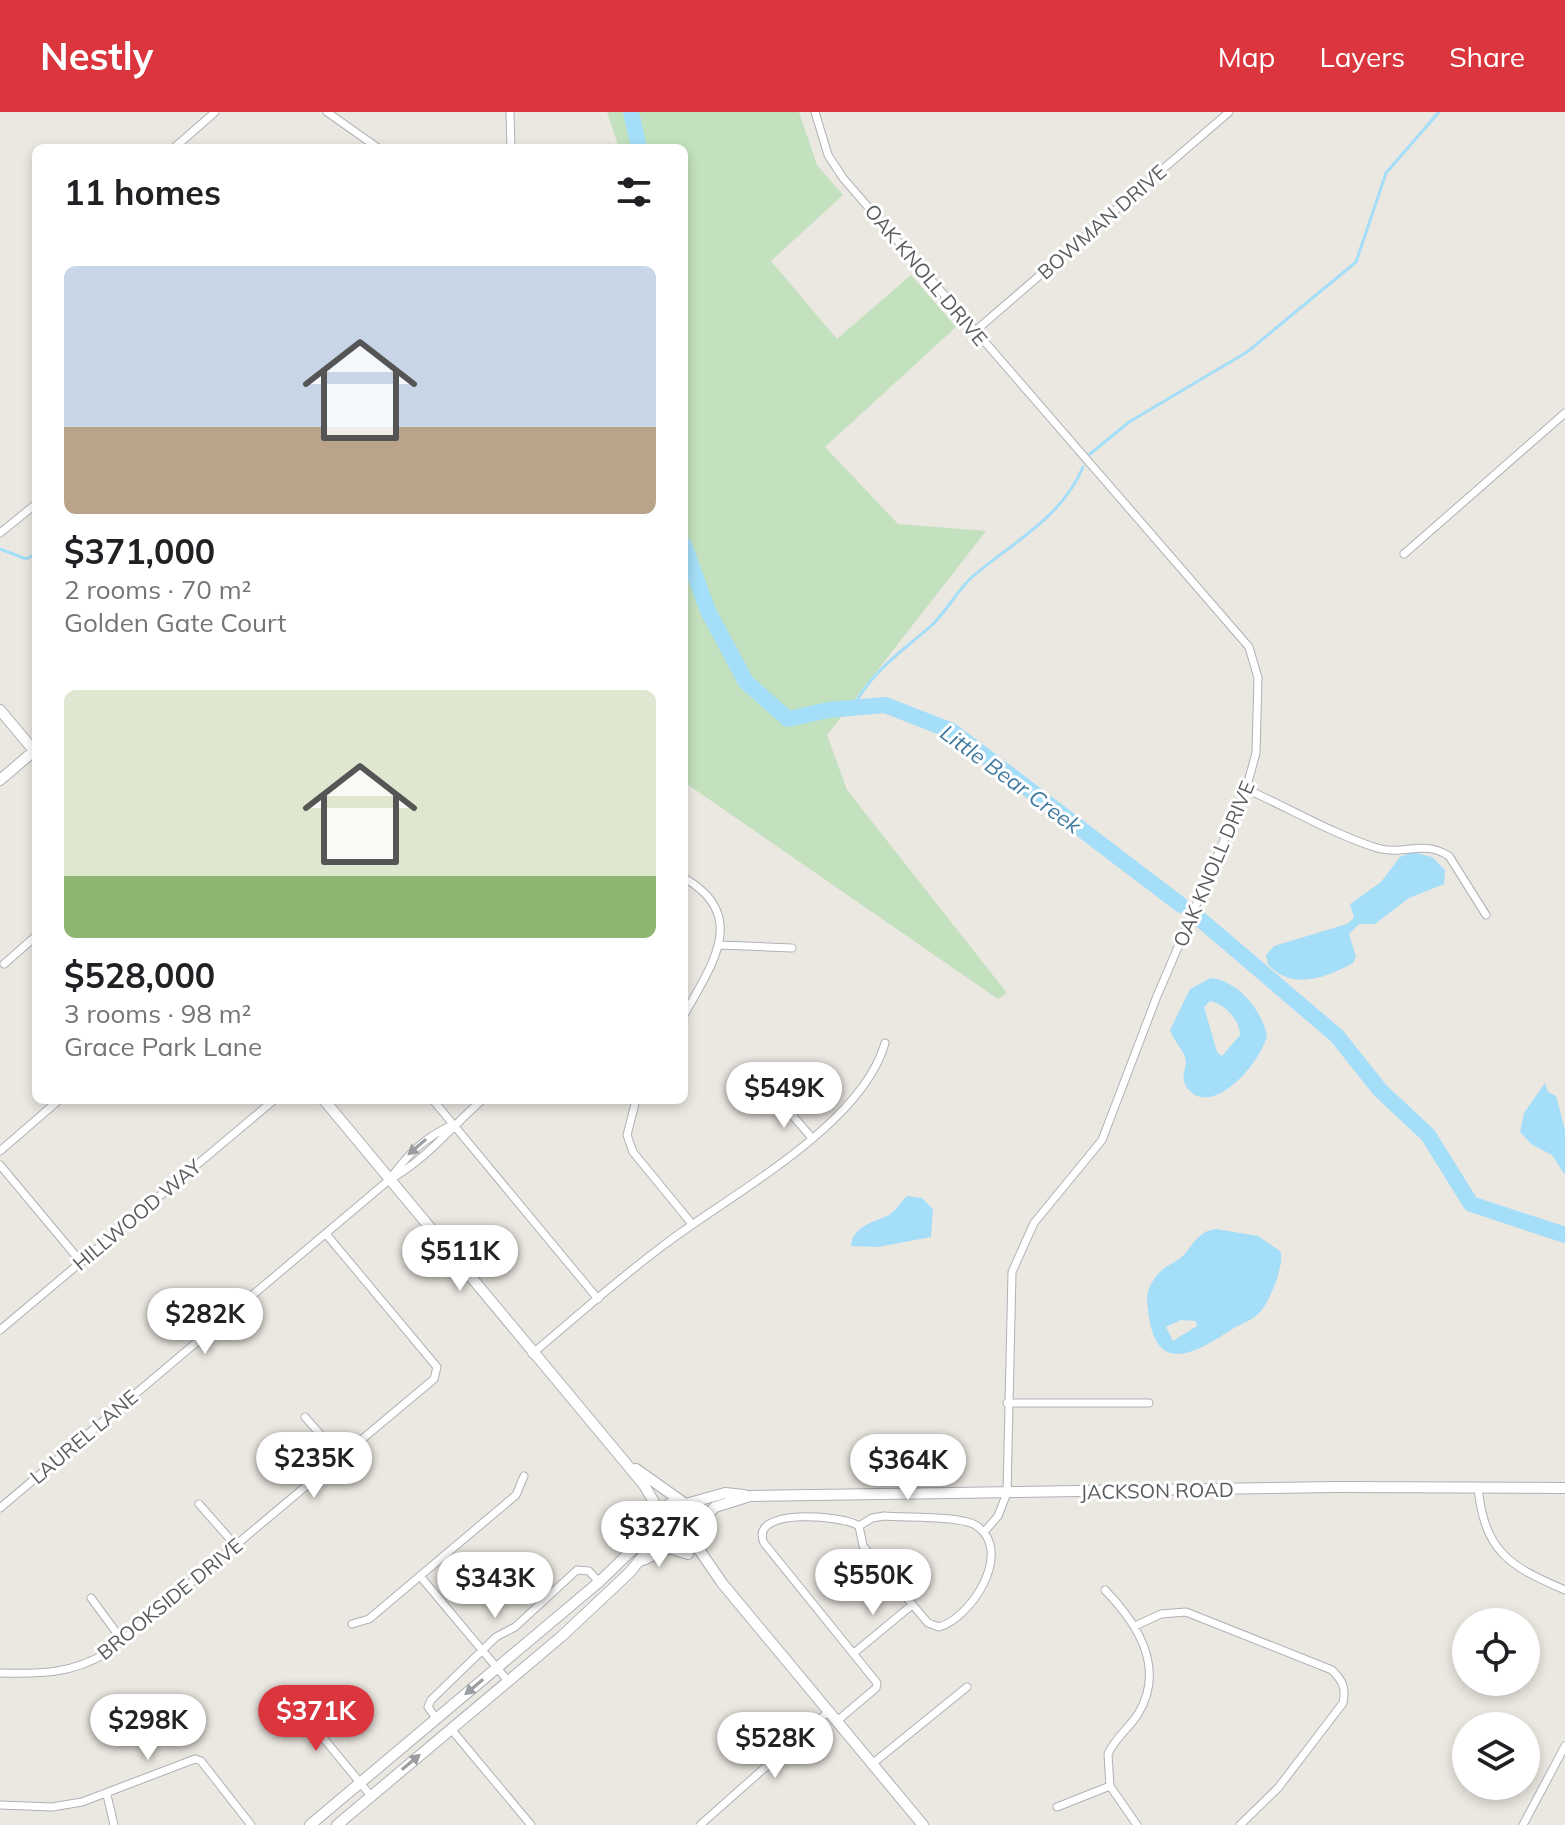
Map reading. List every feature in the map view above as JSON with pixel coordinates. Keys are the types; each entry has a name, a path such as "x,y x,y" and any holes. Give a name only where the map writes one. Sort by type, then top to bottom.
{"main road":[{"path":"0,710 32,748"},
{"path":"0,780 32,754"},
{"path":"327,1104 653,1497 661,1515 663,1531 722,1583"},
{"path":"624,1462 694,1511 696,1545 722,1583 923,1825"},
{"name":"JACKSON ROAD","path":"685,1503 725,1493 750,1496 1565,1488"},
{"name":"JACKSON ROAD","path":"696,1527 715,1507 750,1496"},
{"path":"310,1825 599,1582 654,1529 661,1515 673,1503 685,1503"},
{"path":"630,1572 651,1546 672,1538 689,1537 696,1527"},
{"path":"337,1825 508,1681 630,1572 658,1551 675,1549 688,1554"}],"street":[{"path":"179,144 215,112"},
{"path":"327,112 372,144"},
{"path":"510,112 511,144"},
{"name":"OAK KNOLL DRIVE","path":"815,112 828,155 843,178 1254,654 1258,678 1256,753 1246,789 1157,996 1102,1140 1034,1223 1012,1272 1007,1493"},
{"name":"BOWMAN DRIVE","path":"974,332 1229,112"},
{"path":"1404,554 1565,413"},
{"path":"0,533 32,507"},
{"path":"1246,789 1379,849 1426,846 1442,852 1449,856 1486,915"},
{"path":"688,880 699,886 714,903 721,929 720,945 688,1007"},
{"path":"4,964 32,940"},
{"path":"720,945 792,948"},
{"path":"532,1354 692,1224 761,1179 811,1137 864,1083 880,1061 885,1043"},
{"path":"781,1102 811,1137"},
{"path":"0,1151 54,1104"},
{"name":"HILLWOOD WAY","path":"0,1330 269,1104"},
{"path":"436,1104 598,1299"},
{"path":"389,1180 439,1145 453,1125 477,1104"},
{"path":"635,1104 627,1135 633,1152 692,1224"},
{"path":"389,1180 408,1154 432,1134 453,1125"},
{"path":"0,1165 81,1262"},
{"name":"LAUREL LANE","path":"0,1508 389,1180"},
{"name":"BROOKSIDE DRIVE","path":"0,1673 62,1673 85,1666 122,1640 236,1546 438,1372 326,1234"},
{"path":"1007,1403 1149,1403"},
{"path":"305,1417 341,1458"},
{"path":"352,1624 369,1619 516,1495 524,1476"},
{"path":"1478,1488 1486,1532 1501,1554 1521,1569 1565,1590"},
{"path":"984,1532 998,1516 1007,1493"},
{"path":"199,1504 236,1546"},
{"path":"884,1516 969,1522 984,1532 990,1546 982,1588 950,1623 939,1627 928,1623 863,1546 859,1526 872,1518 884,1516"},
{"path":"837,1721 878,1685 764,1543 761,1533 767,1522 775,1519 845,1519 859,1526"},
{"path":"436,1718 428,1707 431,1700 453,1682 482,1650 541,1606 577,1570 589,1571 599,1582"},
{"path":"420,1576 508,1681"},
{"path":"1105,1590 1135,1626 1150,1661 1150,1682 1137,1715 1108,1754 1110,1786 1137,1825"},
{"path":"91,1598 122,1640"},
{"path":"854,1653 912,1605"},
{"path":"1135,1626 1161,1614 1186,1612 1332,1670 1340,1679 1345,1690 1343,1703 1278,1788 1240,1825"},
{"path":"872,1764 967,1687"},
{"path":"284,1690 371,1796"},
{"path":"700,1825 829,1711"},
{"path":"451,1729 531,1825"},
{"path":"1523,1825 1565,1746"},
{"path":"0,1805 66,1806 107,1795 195,1759 201,1761 251,1825"},
{"path":"1057,1807 1110,1786"},
{"path":"107,1795 114,1825"}],"green space":[{"path":"607,112 799,112 817,165 843,195 771,261 837,339 911,275 956,327 825,447 898,524 986,531 827,735 847,790 1007,993 998,999 688,785 688,144 618,144"}],"water":[{"path":"1412,852 1432,857 1445,870 1444,884 1409,898 1375,924 1359,924 1349,934 1356,957 1353,963 1320,977 1297,980 1277,972 1268,964 1266,955 1274,946 1347,924 1354,918 1350,904 1381,882 1400,857"},
{"path":"1211,978 1239,990 1254,1006 1267,1035 1248,1070 1213,1096 1202,1097 1187,1087 1184,1082 1185,1057 1170,1030 1190,989","holes":["1210,1001 1231,1014 1239,1029 1240,1035 1222,1056 1217,1052 1204,1007"]},
{"path":"1545,1083 1548,1092 1556,1096 1565,1130 1565,1175 1552,1155 1531,1144 1520,1132 1524,1113"},
{"path":"907,1196 922,1198 933,1209 931,1237 878,1247 851,1246 860,1229 892,1213"},
{"path":"1216,1229 1258,1236 1280,1251 1281,1264 1276,1282 1268,1300 1254,1317 1195,1350 1171,1353 1161,1348 1154,1336 1147,1304 1149,1289 1162,1270 1181,1257 1197,1238","holes":["1181,1320 1196,1321 1197,1326 1173,1341 1166,1327"]}],"waterway":[{"name":"Little Bear Creek","path":"631,112 638,144"},
{"path":"1090,454 1129,422 1247,352 1356,262 1386,173 1439,112"},
{"path":"852,708 879,672 932,625 971,578 1048,516 1074,485 1083,467"},
{"path":"0,549 26,559 32,556"},
{"name":"Little Bear Creek","path":"688,556 708,611 746,682 788,719 828,710 885,705 952,731 1181,905"},
{"name":"Little Bear Creek","path":"1195,915 1337,1036 1380,1090 1428,1135 1471,1204 1565,1235"}]}
